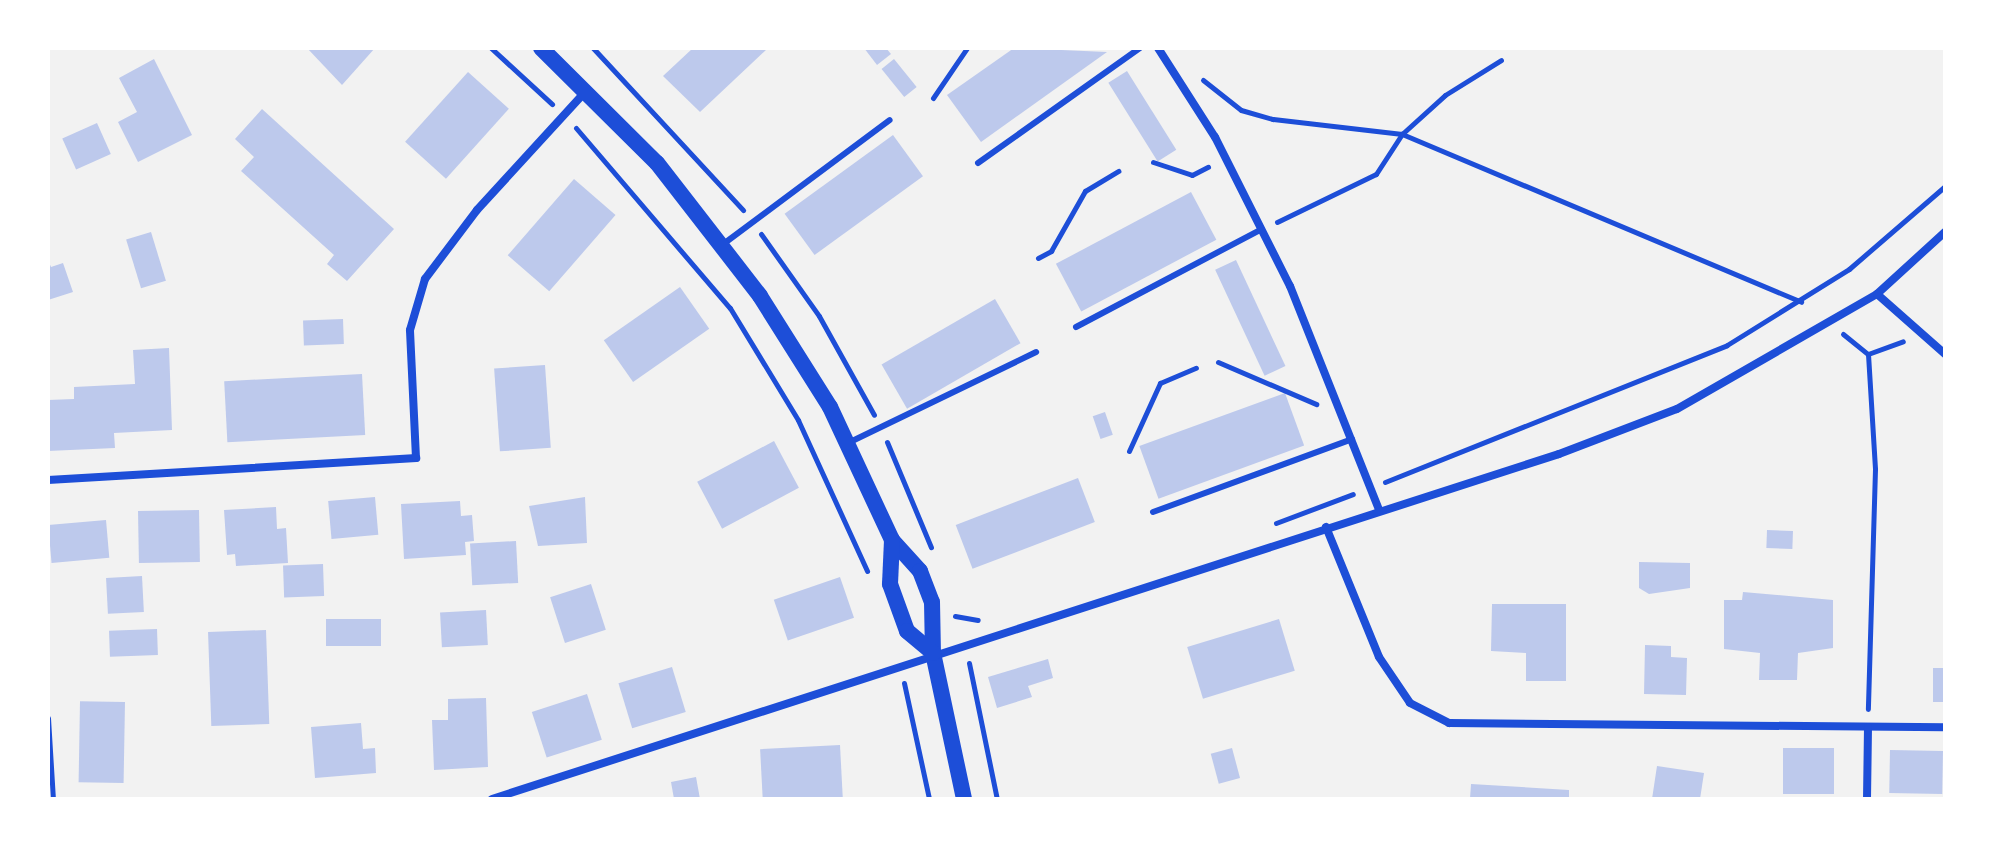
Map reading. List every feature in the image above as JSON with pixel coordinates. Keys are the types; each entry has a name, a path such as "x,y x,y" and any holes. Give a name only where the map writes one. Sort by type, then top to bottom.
{"main road":[{"path":"541,48 586,91 722,245 848,443 892,540 920,571 932,602 933,653 964,799"},
{"path":"892,540 890,584 907,631 933,653"}],"street":[{"path":"1158,48 1262,229 1379,510"},
{"path":"48,480 416,458 410,330 425,279 586,91"},
{"path":"492,799 1379,510 1677,409 1835,321 1877,294 1945,232"},
{"path":"1877,294 1915,332 1945,354"},
{"path":"1326,527 1379,657 1410,703 1449,723 1945,727"},
{"path":"1867,799 1868,727"}],"lane":[{"path":"978,163 1140,48"},
{"path":"722,245 890,120"},
{"path":"1076,327 1262,229"},
{"path":"848,443 1036,352"},
{"path":"1153,512 1352,439"}],"path":[{"path":"491,48 647,202 730,308 798,420 869,575"},
{"path":"933,98 967,48"},
{"path":"1262,229 1376,174 1402,134 1445,95 1501,60"},
{"path":"1172,68 1202,79 1241,110 1273,119 1402,134 1801,302"},
{"path":"1153,162 1192,175 1208,167"},
{"path":"1038,258 1051,251 1085,191 1118,171"},
{"path":"1267,526 1639,386 1816,293 1945,186"},
{"path":"1816,293 1835,321 1868,354 1875,469 1868,727"},
{"path":"1868,354 1915,332"},
{"path":"1218,362 1318,404"},
{"path":"1129,451 1160,383 1196,368"},
{"path":"955,616 992,616"},
{"path":"899,664 929,799"},
{"path":"48,718 53,799"}],"building":[{"path":"307,48 375,48 342,85"},
{"path":"693,48 768,48 700,112 663,76"},
{"path":"864,48 886,48 891,54 877,65"},
{"path":"1014,48 1107,52 981,142 947,95"},
{"path":"154,59 192,135 138,162 118,122 137,112 119,78"},
{"path":"894,59 917,87 904,97 882,69"},
{"path":"1127,71 1176,150 1158,162 1108,83"},
{"path":"468,72 509,109 446,179 405,142"},
{"path":"262,109 394,229 347,281 327,264 334,255 241,171 254,157 235,139"},
{"path":"97,123 111,154 76,170 62,138"},
{"path":"893,135 923,176 815,255 785,214"},
{"path":"574,179 616,215 549,291 508,255"},
{"path":"1191,192 1216,240 1081,312 1056,264"},
{"path":"151,232 166,281 141,288 126,240"},
{"path":"48,260 51,267 63,263 73,292 48,300"},
{"path":"1236,260 1285,366 1265,376 1215,270"},
{"path":"680,287 709,329 633,382 604,340"},
{"path":"995,299 1020,343 907,409 882,364"},
{"path":"343,319 344,344 304,345 303,320"},
{"path":"169,348 172,430 114,433 115,448 48,451 48,400 74,399 74,387 135,384 133,350"},
{"path":"545,365 551,448 500,451 494,369"},
{"path":"362,374 365,435 227,442 224,381"},
{"path":"1285,393 1304,446 1159,499 1139,446"},
{"path":"1105,412 1113,435 1101,439 1093,416"},
{"path":"774,441 799,488 722,529 697,482"},
{"path":"1078,478 1095,522 973,569 956,525"},
{"path":"375,497 378,535 331,539 328,501"},
{"path":"585,497 587,543 538,546 529,506"},
{"path":"460,501 461,516 472,515 474,541 465,542 466,555 404,559 401,504"},
{"path":"276,507 277,529 286,528 288,563 236,566 235,554 227,555 224,510"},
{"path":"199,510 200,562 139,563 138,511"},
{"path":"106,520 109,558 52,563 48,525"},
{"path":"1767,530 1793,531 1792,549 1766,548"},
{"path":"516,541 518,583 472,585 470,543"},
{"path":"1639,562 1690,563 1690,588 1649,594 1639,588"},
{"path":"323,564 324,596 284,597 283,565"},
{"path":"142,576 144,612 108,614 106,578"},
{"path":"840,577 854,618 788,640 774,600"},
{"path":"591,584 606,630 565,643 550,597"},
{"path":"1743,592 1833,600 1833,648 1798,653 1797,680 1759,680 1760,653 1724,649 1724,600 1742,600"},
{"path":"1492,604 1566,604 1566,681 1526,681 1526,653 1491,651"},
{"path":"486,610 488,645 442,647 440,612"},
{"path":"326,619 381,619 381,646 326,646"},
{"path":"1279,619 1295,671 1203,699 1187,647"},
{"path":"157,629 158,655 110,657 109,631"},
{"path":"266,630 269,724 211,726 208,632"},
{"path":"1645,645 1671,646 1671,657 1687,658 1686,695 1644,694"},
{"path":"1048,659 1053,678 1028,686 1032,697 997,708 988,677"},
{"path":"672,667 686,712 632,728 618,683"},
{"path":"1933,668 1945,668 1945,702 1933,702"},
{"path":"587,694 602,740 547,758 532,712"},
{"path":"486,698 488,767 434,770 432,720 448,720 448,699"},
{"path":"80,701 125,702 124,783 79,782"},
{"path":"361,723 363,749 375,748 376,773 315,778 311,727"},
{"path":"840,745 843,798 763,799 760,749"},
{"path":"1232,748 1240,778 1219,784 1211,754"},
{"path":"1783,748 1834,748 1834,794 1783,794"},
{"path":"1890,750 1943,751 1942,794 1889,793"},
{"path":"1657,766 1704,773 1700,799 1652,799"},
{"path":"696,777 700,799 674,799 671,782"},
{"path":"1471,784 1569,790 1569,799 1470,799"}]}
